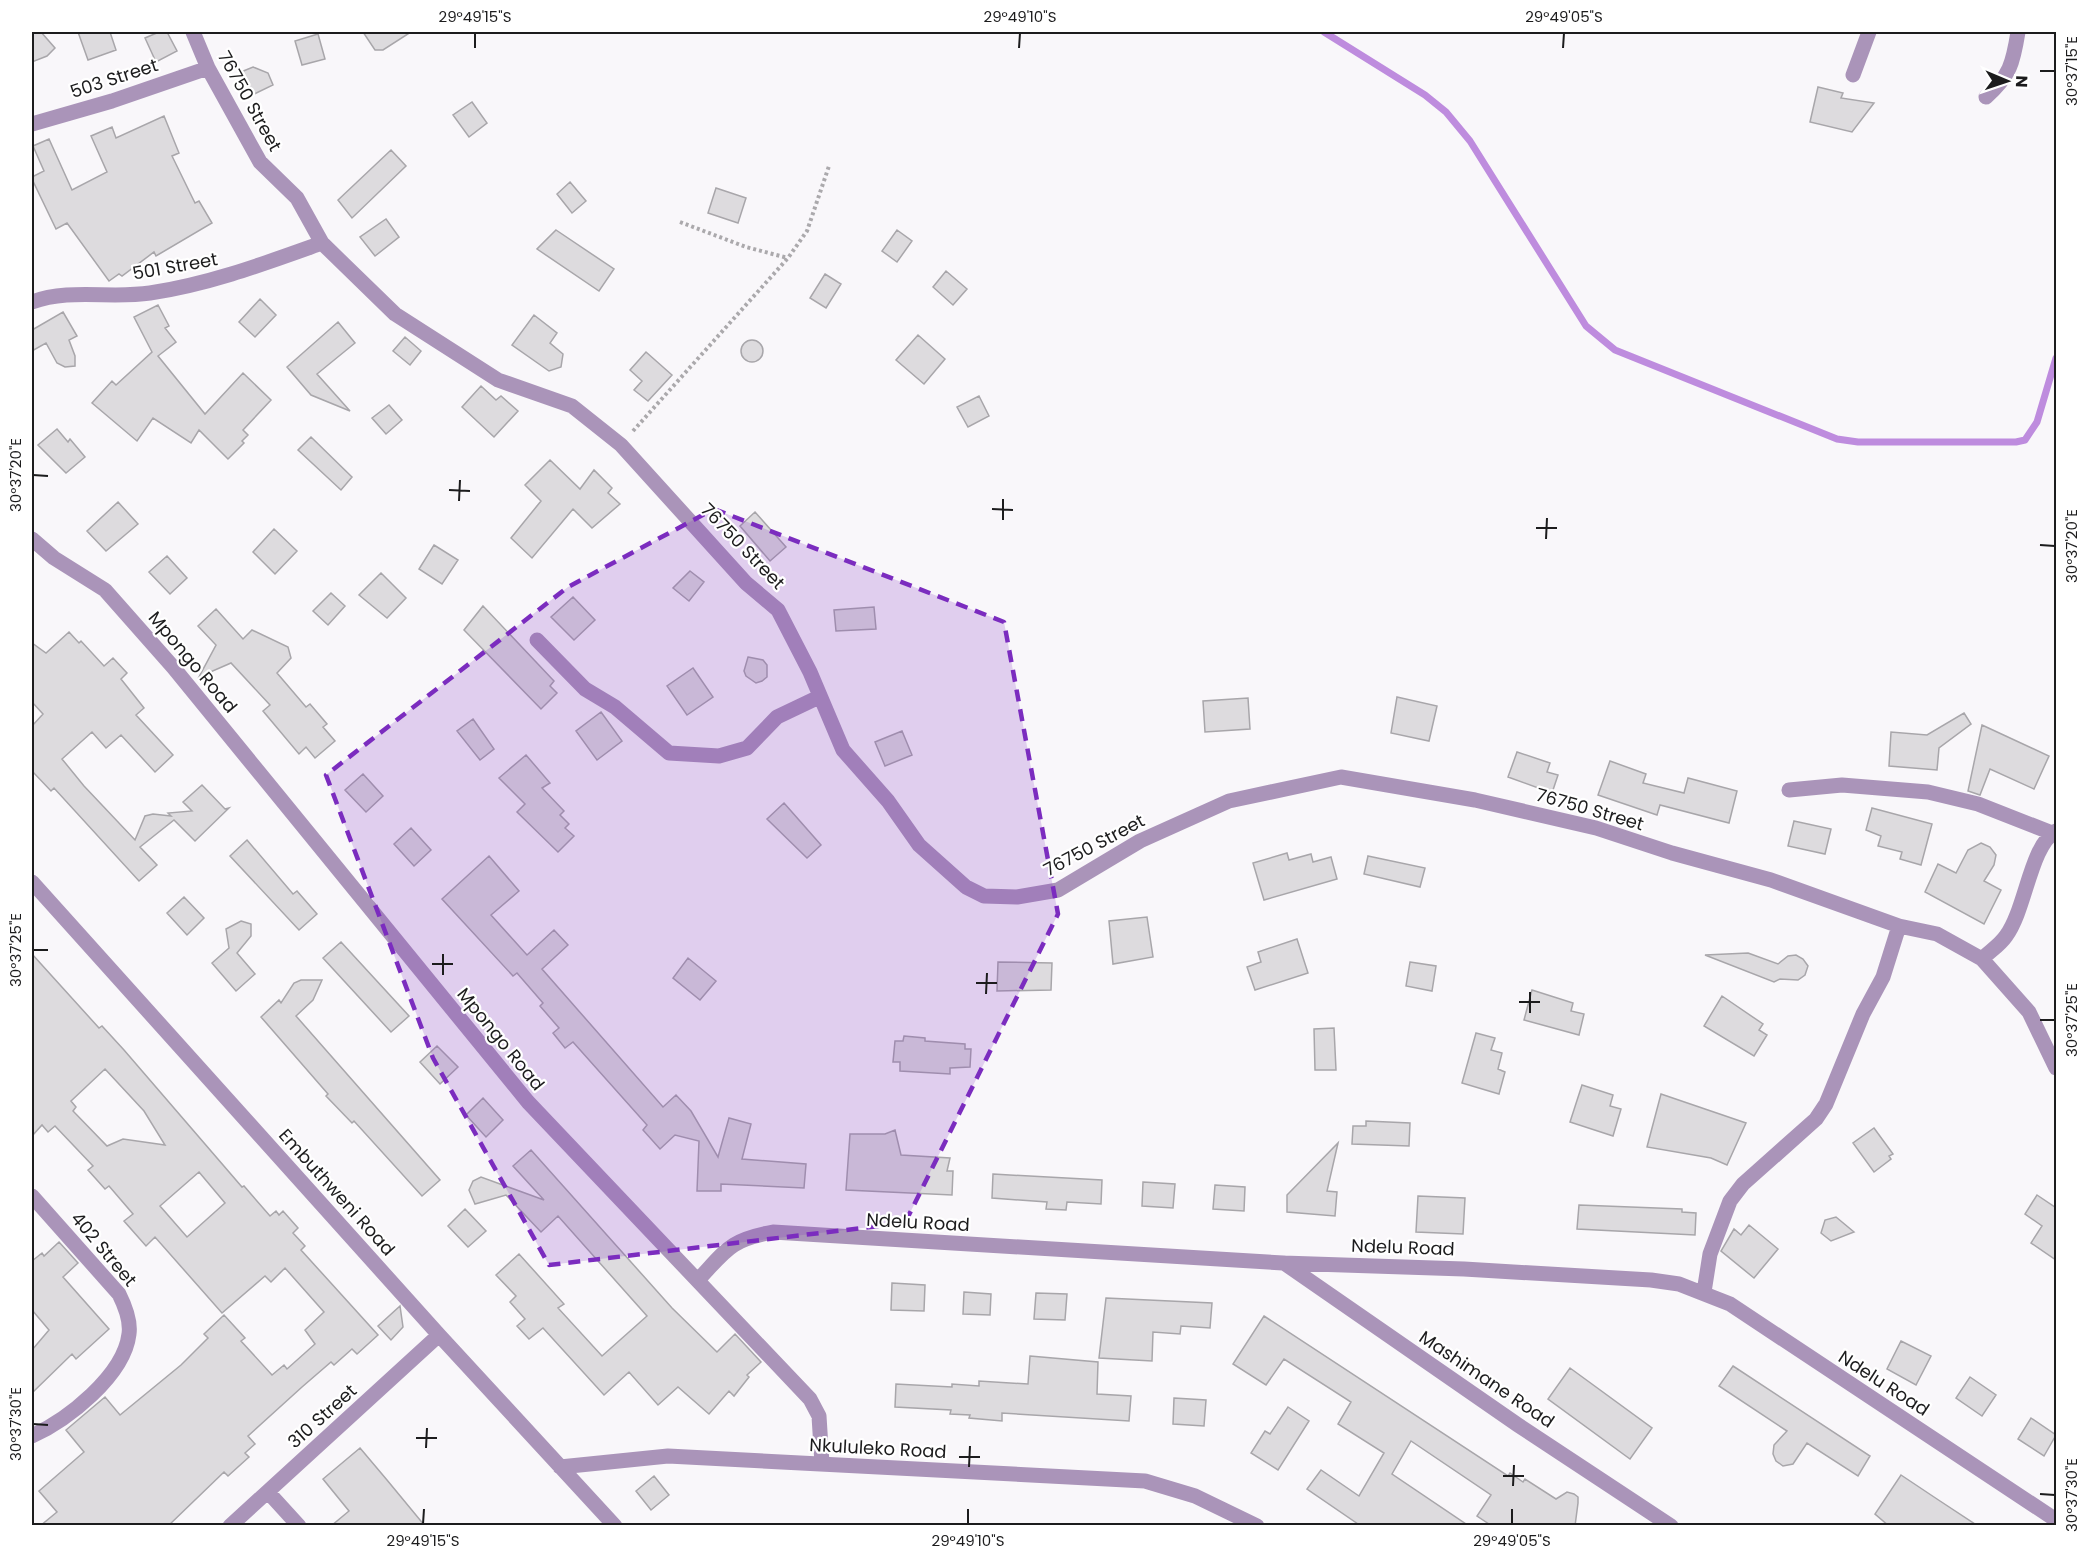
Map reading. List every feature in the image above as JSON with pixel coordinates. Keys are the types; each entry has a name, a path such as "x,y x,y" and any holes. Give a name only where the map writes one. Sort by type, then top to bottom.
{"street":[{"name":"76750 Street","path":"192,32 208,68 260,162 297,198 322,243 395,314 498,380 572,406 621,445 746,583 778,610 801,652 843,750 888,801 918,845 966,887 984,897 1017,897 1058,890 1140,841 1229,801 1341,777 1475,800 1596,828 1672,853 1771,880 1899,926 1937,934 1982,959 2028,1012 2056,1068"},
{"path":"1853,75 1869,32"},
{"path":"1986,97 2003,82 2011,68 2018,32"},
{"name":"503 Street","path":"32,124 112,101 208,68"},
{"name":"501 Street","path":"32,302 72,293 150,293 234,275 322,243"},
{"name":"Mpongo Road","path":"32,539 54,558 105,590 172,667 528,1102 810,1399 819,1416 822,1433 822,1464"},
{"path":"537,640 585,689 615,707 669,753 719,756 747,748 777,717 819,697"},
{"path":"1789,790 1842,785 1928,792 1978,804 2054,832 2038,851 2025,899 2006,936 1982,959"},
{"name":"Embuthweni Road","path":"32,882 439,1335 615,1526"},
{"path":"1704,1292 1710,1254 1730,1201 1743,1184 1816,1119 1826,1104 1863,1014 1883,977 1899,926"},
{"name":"402 Street","path":"32,1196 119,1294 128,1313 129,1334 122,1359 106,1379 79,1405 48,1428 32,1436"},
{"name":"Ndelu Road","path":"698,1280 727,1249 743,1238 773,1232 1283,1263 1464,1269 1651,1280 1679,1284 1730,1304 2056,1520"},
{"name":"Mashimane Road","path":"1283,1263 1518,1425 1671,1526"},
{"name":"310 Street","path":"230,1526 439,1335"},
{"name":"Nkululeko Road","path":"560,1467 668,1456 1145,1481 1195,1496 1257,1526"},
{"path":"268,1492 299,1526"}],"path":[{"path":"621,445 788,258 807,231 829,166"},
{"path":"680,222 746,247 788,258"}],"highlighted area":[{"path":"714,509 1004,622 1058,914 905,1223 549,1265 433,1058 326,775 568,587"}],"building":[{"path":"32,32 41,32 55,48 47,56 32,62"},
{"path":"78,32 110,32 116,50 88,60"},
{"path":"159,32 167,32 177,51 156,62 145,38"},
{"path":"363,32 411,32 383,50 375,50"},
{"path":"318,34 325,59 302,65 295,41"},
{"path":"253,67 268,73 273,85 252,95 241,72"},
{"path":"1818,87 1843,93 1841,98 1874,103 1852,132 1810,122"},
{"path":"472,102 487,123 469,137 453,115"},
{"path":"164,116 179,153 172,156 195,203 199,201 212,223 156,256 154,252 122,276 119,274 109,281 67,223 56,229 32,179 44,171 33,146 49,139 72,190 107,172 91,136 112,127 116,138"},
{"path":"391,150 406,166 352,218 338,200"},
{"path":"570,182 586,201 572,213 557,194"},
{"path":"716,188 746,198 738,223 708,213"},
{"path":"386,219 399,237 375,256 360,237"},
{"path":"556,230 614,269 599,291 537,249"},
{"path":"897,230 912,241 897,262 882,251"},
{"path":"946,271 967,289 953,305 933,287"},
{"path":"825,274 841,284 826,308 810,298"},
{"path":"260,299 276,315 255,337 239,322"},
{"path":"158,305 169,326 165,328 176,342 158,356 205,414 243,373 271,400 243,430 248,435 242,441 244,443 228,459 199,430 191,443 153,418 137,441 92,403 112,381 116,385 152,352 134,317"},
{"path":"63,312 77,336 69,340 75,356 75,366 65,367 57,363 46,343 32,351 32,330"},
{"path":"534,315 557,333 550,343 563,354 561,367 549,371 512,345"},
{"path":"338,322 355,343 317,374 350,411 311,395 287,367"},
{"path":"918,335 945,359 924,384 896,360"},
{"path":"405,337 421,351 410,365 393,351"},
{"path":"752,340 760,343 763,351 760,359 752,362 744,359 741,351 744,343"},
{"path":"646,352 672,375 648,401 634,390 642,381 630,370"},
{"path":"481,386 496,400 501,396 518,411 494,437 462,407"},
{"path":"979,396 989,416 968,427 957,407"},
{"path":"389,405 402,420 386,434 372,418"},
{"path":"57,429 68,442 70,439 85,457 66,473 38,445"},
{"path":"311,437 352,477 341,490 298,450"},
{"path":"550,460 580,489 594,470 612,488 608,493 620,504 592,528 573,509 532,558 511,538 541,501 525,485"},
{"path":"118,502 138,524 106,551 87,531"},
{"path":"755,512 786,547 770,561 740,526"},
{"path":"274,529 297,551 275,574 253,552"},
{"path":"434,545 458,560 442,584 419,569"},
{"path":"167,556 187,578 170,594 149,572"},
{"path":"690,571 704,582 689,601 673,588"},
{"path":"381,573 406,598 387,618 359,595"},
{"path":"331,593 345,606 328,625 313,611"},
{"path":"573,597 595,620 574,640 551,617"},
{"path":"483,606 554,681 550,686 557,693 541,709 464,630"},
{"path":"874,607 876,629 836,631 834,610"},
{"path":"216,609 243,639 252,630 288,647 291,658 277,673 306,707 310,704 327,724 323,727 335,741 315,758 306,747 299,754 263,711 270,705 231,663 199,677 216,645 198,626"},
{"path":"69,632 79,643 81,641 104,666 113,658 127,673 121,679 144,708 136,715 173,755 155,772 121,735 106,748 92,732 62,759 84,786 135,840 145,816 153,814 171,816 168,813 192,811 183,802 202,785 225,809 229,808 195,841 174,820 140,847 157,865 139,881 54,788 51,791 32,771 32,726 43,714 32,702 32,643 46,653"},
{"path":"748,657 763,660 767,665 767,677 762,681 756,683 746,676 744,671"},
{"path":"693,668 713,697 687,715 667,686"},
{"path":"1397,697 1437,706 1429,741 1391,733"},
{"path":"1248,698 1250,729 1205,732 1203,701"},
{"path":"601,712 622,741 597,760 576,731"},
{"path":"1964,713 1971,724 1939,748 1937,770 1889,766 1891,732 1927,735"},
{"path":"473,719 494,749 480,760 457,731"},
{"path":"1982,725 2049,756 2034,789 1990,769 1980,795 1968,791"},
{"path":"902,731 912,755 885,766 875,742"},
{"path":"1517,752 1550,763 1547,772 1558,775 1552,793 1508,777"},
{"path":"526,755 550,783 542,788 564,811 560,815 569,824 565,828 574,836 558,852 517,812 525,804 499,778"},
{"path":"1610,761 1646,774 1643,783 1684,793 1688,778 1737,791 1729,823 1660,805 1657,815 1598,795"},
{"path":"363,774 383,796 366,812 345,790"},
{"path":"784,803 821,845 807,858 767,819"},
{"path":"1872,808 1932,824 1921,865 1900,859 1902,852 1878,846 1881,836 1866,830"},
{"path":"1794,821 1831,829 1825,854 1788,846"},
{"path":"411,828 431,850 414,866 394,844"},
{"path":"247,840 293,894 297,891 317,914 299,930 230,856"},
{"path":"1981,843 1990,847 1996,855 1994,865 1984,881 2001,890 1984,924 1925,892 1938,864 1956,873 1968,850"},
{"path":"1287,853 1289,860 1311,854 1313,862 1331,857 1337,879 1264,900 1253,863"},
{"path":"489,856 519,891 491,915 527,955 554,930 568,945 542,969 663,1107 676,1095 691,1111 718,1157 729,1118 751,1124 742,1159 806,1164 804,1188 721,1184 721,1191 697,1191 699,1141 675,1135 660,1149 643,1130 647,1125 573,1042 565,1048 553,1033 559,1028 540,1006 543,1003 517,973 513,976 442,899"},
{"path":"1368,856 1425,868 1420,887 1364,874"},
{"path":"184,897 204,918 187,935 167,913"},
{"path":"1147,917 1153,957 1113,964 1109,921"},
{"path":"241,921 251,924 251,936 237,953 255,974 236,991 212,963 229,948 226,929"},
{"path":"1297,939 1308,973 1255,990 1247,967 1261,962 1258,952"},
{"path":"341,942 409,1016 391,1032 323,958"},
{"path":"1748,953 1778,964 1788,956 1796,955 1808,966 1805,975 1798,980 1780,979 1774,982 1705,955"},
{"path":"32,954 99,1028 102,1026 124,1050 242,1187 244,1186 270,1216 276,1211 279,1215 283,1211 298,1228 293,1233 305,1246 301,1250 378,1335 357,1354 352,1349 334,1365 331,1362 248,1436 255,1444 245,1453 249,1457 228,1476 224,1472 168,1526 40,1526 57,1512 39,1491 84,1452 66,1430 105,1397 120,1415 181,1365 208,1338 204,1334 224,1315 245,1338 241,1341 272,1375 284,1365 287,1369 315,1344 305,1330 324,1312 285,1268 271,1282 265,1276 222,1313 155,1237 146,1246 124,1221 133,1214 109,1186 105,1189 88,1170 93,1166 55,1126 48,1132 42,1125 32,1136","holes":["105,1069 144,1111 165,1145 123,1139 107,1146 73,1111 76,1107 71,1101","199,1172 225,1203 187,1237 160,1206"]},
{"path":"688,958 716,981 700,1000 673,978"},
{"path":"998,962 1052,963 1051,990 997,991"},
{"path":"1410,962 1436,966 1432,991 1406,986"},
{"path":"301,980 322,980 313,1000 296,1016 440,1180 422,1196 354,1121 352,1123 326,1096 328,1094 261,1017 279,1000 281,1003 294,983"},
{"path":"1532,990 1573,1003 1571,1011 1584,1014 1579,1035 1524,1020"},
{"path":"1722,996 1763,1024 1759,1030 1767,1035 1754,1056 1704,1026"},
{"path":"1334,1028 1336,1070 1315,1070 1314,1029"},
{"path":"1476,1033 1495,1038 1491,1050 1502,1053 1498,1069 1505,1072 1499,1094 1462,1083"},
{"path":"904,1036 925,1038 925,1041 965,1044 965,1049 971,1049 970,1067 950,1068 950,1074 900,1071 900,1062 893,1062 895,1041 903,1041"},
{"path":"437,1046 458,1067 440,1084 420,1062"},
{"path":"1582,1085 1613,1095 1610,1106 1621,1109 1613,1136 1570,1122"},
{"path":"1661,1094 1746,1123 1727,1165 1711,1158 1647,1147"},
{"path":"483,1098 503,1120 486,1137 466,1115"},
{"path":"1366,1121 1410,1123 1409,1146 1352,1144 1353,1126 1366,1126"},
{"path":"1874,1128 1893,1154 1889,1156 1891,1159 1874,1172 1853,1143"},
{"path":"895,1130 901,1155 950,1158 947,1171 953,1171 952,1195 846,1190 850,1134 885,1134"},
{"path":"1338,1143 1327,1191 1337,1192 1335,1216 1287,1212 1287,1195"},
{"path":"531,1150 672,1308 717,1352 735,1334 761,1362 747,1375 749,1377 734,1396 729,1391 709,1414 678,1387 658,1405 629,1372 604,1395 543,1328 529,1339 517,1326 525,1319 510,1302 516,1296 496,1275 519,1254 564,1304 558,1308 602,1356 647,1316 558,1216 541,1232 506,1195 475,1204 469,1190 473,1181 481,1177 544,1200 513,1166"},
{"path":"993,1174 1102,1180 1101,1204 1067,1202 1066,1210 1046,1209 1047,1202 992,1198"},
{"path":"1143,1182 1175,1184 1173,1208 1142,1206"},
{"path":"1215,1185 1245,1187 1244,1211 1213,1209"},
{"path":"2037,1195 2055,1207 2056,1204 2056,1260 2031,1243 2042,1226 2025,1214"},
{"path":"1418,1196 1465,1198 1463,1234 1416,1232"},
{"path":"1579,1205 1682,1209 1682,1212 1696,1213 1695,1235 1577,1229"},
{"path":"465,1209 486,1231 468,1247 448,1226"},
{"path":"1836,1217 1854,1232 1831,1241 1821,1233 1825,1220"},
{"path":"1749,1225 1778,1249 1754,1278 1721,1251 1734,1229 1741,1235"},
{"path":"59,1242 78,1263 63,1277 109,1329 76,1359 72,1354 32,1393 32,1350 49,1330 32,1310 32,1261 42,1253 44,1256"},
{"path":"892,1283 925,1285 924,1311 891,1310"},
{"path":"964,1292 991,1294 990,1315 963,1314"},
{"path":"1036,1293 1067,1294 1065,1320 1034,1319"},
{"path":"1106,1298 1212,1303 1210,1328 1181,1326 1180,1334 1153,1332 1152,1361 1099,1358"},
{"path":"400,1306 403,1327 391,1340 378,1326"},
{"path":"1264,1316 1508,1476 1510,1473 1523,1482 1525,1479 1556,1499 1567,1492 1574,1494 1578,1497 1575,1526 1492,1526 1477,1516 1491,1495 1411,1441 1392,1474 1469,1526 1361,1526 1307,1489 1321,1470 1359,1496 1384,1453 1338,1424 1351,1402 1284,1359 1266,1385 1233,1364"},
{"path":"1901,1341 1931,1356 1916,1385 1887,1369"},
{"path":"1030,1356 1098,1362 1097,1394 1131,1396 1129,1421 1002,1413 1002,1421 950,1414 951,1410 895,1407 896,1384 952,1387 952,1384 979,1386 979,1381 1028,1384"},
{"path":"1733,1366 1870,1456 1858,1476 1807,1443 1793,1464 1783,1466 1776,1461 1773,1454 1774,1445 1787,1431 1719,1386"},
{"path":"1570,1368 1652,1428 1630,1459 1548,1399"},
{"path":"1970,1377 1996,1395 1982,1416 1956,1398"},
{"path":"1174,1398 1206,1400 1204,1426 1173,1424"},
{"path":"1288,1407 1309,1421 1278,1470 1251,1453 1265,1431 1270,1434"},
{"path":"2031,1418 2056,1435 2044,1456 2018,1439"},
{"path":"360,1448 425,1526 331,1526 349,1511 323,1479"},
{"path":"1901,1475 1978,1526 1889,1526 1875,1514"},
{"path":"654,1476 669,1495 651,1510 636,1491"}],"waterway":[{"path":"1324,32 1425,95 1446,112 1470,141 1586,326 1615,350 1837,439 1858,442 2016,442 2025,440 2037,422 2056,358"}]}
